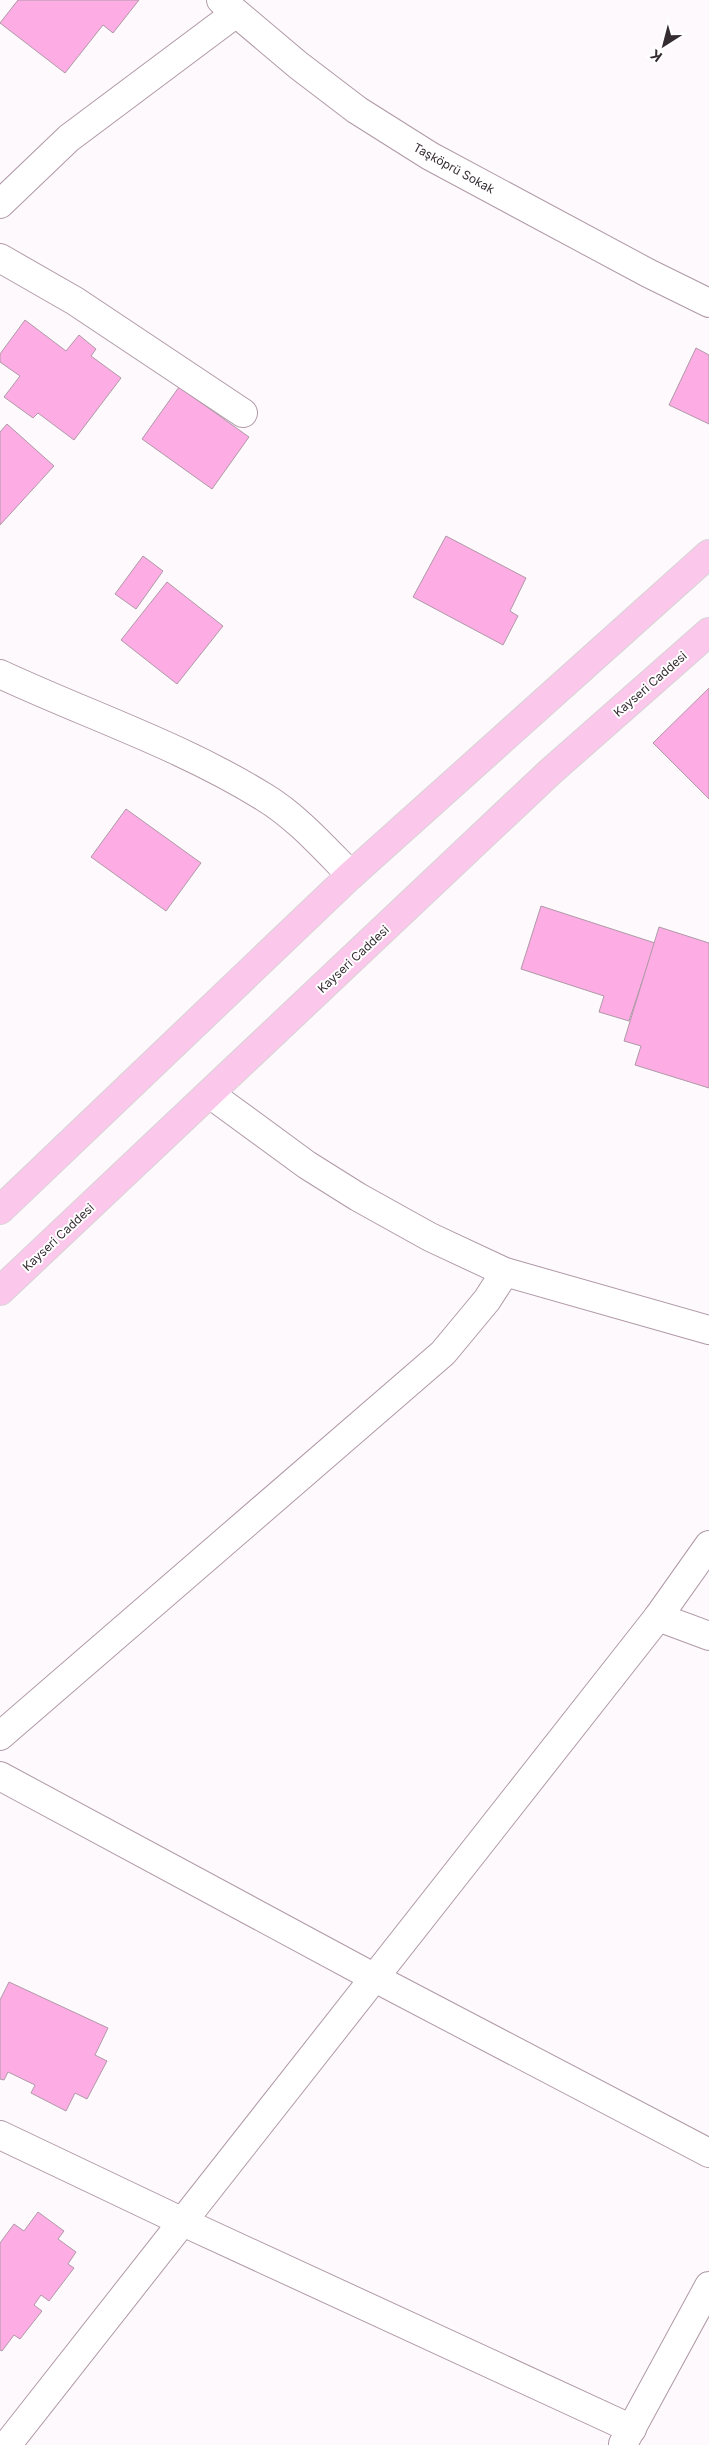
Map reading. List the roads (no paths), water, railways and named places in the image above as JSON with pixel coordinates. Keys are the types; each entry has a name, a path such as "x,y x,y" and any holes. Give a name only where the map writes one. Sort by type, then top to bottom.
{"main road":[{"path":"0,1210 351,875 709,554"},
{"name":"Kayseri Caddesi","path":"0,1290 550,772 709,632"}],"street":[{"path":"0,204 76,133 228,6"},
{"name":"Taşköprü Sokak","path":"228,6 298,65 357,110 430,156 648,273 709,303"},
{"path":"0,258 75,301 243,413"},
{"path":"0,674 163,745 266,798 300,825 351,875"},
{"path":"210,1094 257,1131 358,1197 430,1237 505,1272 709,1330"},
{"path":"0,1736 443,1353 488,1300 505,1272"},
{"path":"7,2445 658,1617 709,1545"},
{"path":"658,1617 709,1636"},
{"path":"0,1776 375,1978 709,2153"},
{"path":"0,2135 627,2437 709,2286"}]}
